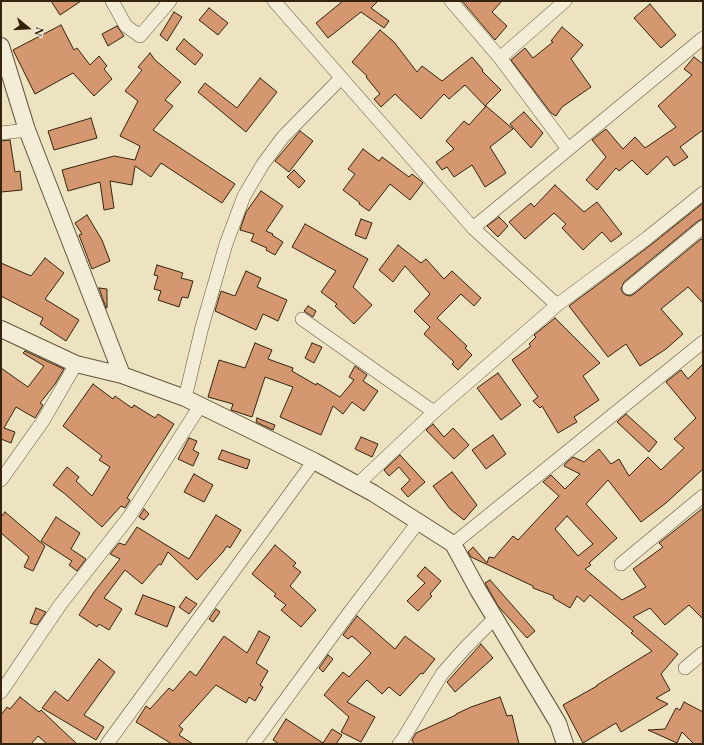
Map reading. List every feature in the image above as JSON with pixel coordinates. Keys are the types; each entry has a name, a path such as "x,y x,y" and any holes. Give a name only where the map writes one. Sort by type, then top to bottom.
{"street":[{"path":"112,1 126,26 140,36 170,1"},
{"path":"274,1 472,228 557,304"},
{"path":"451,1 500,58 568,149"},
{"path":"500,58 565,1"},
{"path":"472,228 703,38"},
{"path":"1,46 27,130 122,375"},
{"path":"185,398 202,327 226,244 244,196 263,164 283,137 341,78"},
{"path":"1,133 27,130"},
{"path":"358,484 434,412 557,304 647,238 703,193"},
{"path":"629,288 703,227"},
{"path":"302,319 434,412"},
{"path":"1,329 76,364 122,375 185,398 358,484 419,521 453,544 495,618 558,723 565,744"},
{"path":"453,544 703,342"},
{"path":"1,480 43,421 76,364"},
{"path":"1,692 60,605 129,517 200,406"},
{"path":"107,744 314,461"},
{"path":"621,564 703,496"},
{"path":"253,744 419,521"},
{"path":"402,742 442,674 495,618"},
{"path":"685,668 703,653"}],"building":[{"path":"51,1 81,1 60,15"},
{"path":"343,1 378,1 371,8 389,21 384,28 361,12 328,38 316,23"},
{"path":"462,1 502,1 492,12 507,26 495,40"},
{"path":"650,4 676,35 661,48 634,18"},
{"path":"209,8 228,23 218,35 199,20"},
{"path":"174,12 182,17 167,41 160,35"},
{"path":"61,25 74,50 77,48 90,65 99,56 107,66 104,69 112,79 94,96 73,73 35,94 13,50"},
{"path":"117,26 124,36 108,46 102,34"},
{"path":"562,27 583,45 571,59 591,87 562,107 556,116 551,113 511,60 525,48 533,58 553,42 551,41"},
{"path":"380,30 394,42 417,72 422,66 442,81 472,57 483,70 482,71 501,90 485,106 465,85 449,99 444,94 421,119 395,94 381,107 374,99 380,94 366,77 367,76 352,62"},
{"path":"184,39 203,55 195,65 176,49"},
{"path":"150,53 155,60 181,82 165,100 173,106 153,130 235,184 222,203 161,163 151,177 135,166 132,185 110,181 114,208 104,210 100,182 68,191 62,170 114,156 135,160 140,146 120,136 138,101 125,91 142,70 138,67"},
{"path":"694,57 703,64 703,130 680,147 688,157 674,166 667,156 647,175 632,160 619,171 616,168 597,190 586,180 606,157 592,140 606,129 623,149 635,137 645,148 676,127 658,106 692,75 684,69"},
{"path":"260,78 277,92 246,132 198,92 205,83 237,108"},
{"path":"486,106 513,129 490,147 506,173 485,187 472,165 454,177 447,167 442,170 436,162 454,149 446,141 464,121 469,125"},
{"path":"524,112 543,133 531,148 510,124"},
{"path":"91,118 97,138 54,150 48,131"},
{"path":"300,131 313,141 289,172 275,161"},
{"path":"10,140 15,172 20,171 22,190 1,192 1,141"},
{"path":"363,149 379,161 382,157 409,177 412,174 423,183 410,200 390,184 369,211 343,190 355,174 348,169"},
{"path":"294,170 305,181 299,188 287,177"},
{"path":"555,185 584,212 597,202 622,234 611,242 602,232 583,250 562,228 566,224 554,213 525,239 509,222 531,203 534,207"},
{"path":"261,191 283,206 266,231 273,234 272,235 283,242 275,255 266,250 267,248 251,241 254,234 240,230 246,212"},
{"path":"703,203 703,219 698,221 624,282 621,289 626,295 630,296 634,294 701,239 703,241 703,303 688,287 661,309 683,334 666,349 640,366 626,344 608,357 569,306 652,244"},
{"path":"87,215 102,240 110,261 92,269 79,235 82,234 75,223"},
{"path":"499,217 508,226 498,237 487,226"},
{"path":"361,219 372,223 366,239 355,235"},
{"path":"305,224 368,259 353,287 372,305 354,324 335,306 337,304 321,292 336,271 292,247"},
{"path":"398,245 421,263 426,259 444,279 452,271 481,298 474,306 461,294 437,318 467,346 465,348 472,355 458,370 452,364 454,362 424,334 430,327 414,311 430,294 405,266 393,282 379,270"},
{"path":"45,258 64,273 45,299 79,320 66,341 40,324 43,318 1,296 1,263 31,276"},
{"path":"157,265 183,273 181,278 193,281 188,298 182,297 179,307 158,300 161,291 154,289 158,276 154,275"},
{"path":"246,271 261,278 257,287 287,300 278,321 263,314 256,330 215,311 221,291 235,296"},
{"path":"99,288 107,289 107,308 106,308"},
{"path":"308,306 316,311 313,317 304,311"},
{"path":"555,318 600,363 583,376 599,400 574,417 577,422 558,433 542,406 540,408 533,401 538,397 512,360 531,346 529,344 536,337 534,335"},
{"path":"255,343 272,350 268,359 293,368 292,371 316,385 317,383 340,397 354,380 349,377 355,366 367,375 363,381 378,391 364,411 352,402 343,414 333,406 321,435 280,417 293,387 265,377 252,417 231,410 233,404 208,397 219,360 245,368"},
{"path":"312,343 322,347 314,363 305,358"},
{"path":"25,351 64,369 55,384 40,403 43,405 35,418 16,407 4,428 15,432 11,443 1,439 1,368 28,387 44,366 23,353"},
{"path":"703,364 703,469 666,503 641,522 608,480 586,504 617,538 589,563 591,565 585,569 622,600 646,587 633,569 663,547 659,543 703,508 703,619 689,605 665,625 650,608 633,617 678,654 661,674 670,690 656,698 668,704 621,732 616,723 583,743 563,705 597,686 652,651 631,633 633,631 590,595 584,602 577,596 570,608 553,598 554,596 533,588 533,586 471,557 468,552 473,547 487,563 489,557 494,558 513,536 518,540 559,496 543,482 551,475 565,489 580,474 564,466 573,457 584,462 599,449 611,464 619,459 629,476 648,457 661,470 684,448 674,439 696,418 666,382 681,370 688,379","holes":["567,516 593,544 578,556 555,529"]},
{"path":"498,373 521,405 501,420 477,388"},
{"path":"93,384 113,399 115,396 132,408 134,405 155,418 158,414 174,424 127,498 130,500 125,508 121,506 102,527 53,485 67,467 79,477 76,481 92,496 110,467 99,460 102,456 63,426"},
{"path":"626,414 657,442 649,452 617,422"},
{"path":"257,418 275,425 273,430 256,422"},
{"path":"433,424 444,437 453,428 469,445 454,459 426,430"},
{"path":"493,435 506,454 486,469 472,450"},
{"path":"361,437 378,444 372,457 355,449"},
{"path":"189,438 197,441 193,450 199,453 193,466 178,459"},
{"path":"222,450 250,460 247,469 218,459"},
{"path":"400,455 425,482 408,497 401,489 410,480 399,467 389,476 384,470"},
{"path":"452,472 477,505 464,520 450,509 433,486"},
{"path":"194,474 213,485 204,502 184,492"},
{"path":"144,509 149,514 144,520 139,517"},
{"path":"5,512 45,546 33,571 24,567 29,557 1,533 1,517"},
{"path":"216,515 241,530 230,548 227,546 197,580 168,552 161,565 159,564 142,584 125,570 104,598 122,609 109,630 99,624 97,627 79,615 94,592 120,559 110,554 119,543 125,545 137,527 189,559"},
{"path":"56,517 80,533 71,549 86,559 77,571 69,565 72,561 41,541"},
{"path":"275,545 296,563 293,566 301,572 290,586 316,610 301,627 281,610 286,605 274,596 276,594 252,574"},
{"path":"425,567 441,581 430,594 432,596 418,611 407,601 425,583 417,576"},
{"path":"490,580 535,631 527,638 498,606 485,583"},
{"path":"143,595 175,607 167,627 135,614"},
{"path":"186,597 197,604 189,614 179,607"},
{"path":"36,608 46,612 37,625 30,623"},
{"path":"216,609 220,612 213,622 209,619"},
{"path":"357,616 395,649 405,636 435,659 423,674 421,673 400,696 389,687 382,694 367,680 347,702 375,717 361,742 341,732 349,717 324,695 343,672 349,677 371,653 352,636 348,639 343,635"},
{"path":"259,631 270,637 256,663 268,671 260,685 263,687 255,701 249,697 246,703 216,685 179,726 183,729 179,735 193,744 172,744 136,722 146,706 150,709 169,688 173,691 190,671 196,676 224,636 247,653"},
{"path":"481,644 493,658 455,692 447,682"},
{"path":"328,655 333,659 323,672 319,668"},
{"path":"99,659 115,672 84,715 104,727 96,740 42,708 55,691 68,701"},
{"path":"20,697 39,712 41,710 77,744 47,744 38,736 31,744 1,744 1,715 7,707 10,709"},
{"path":"500,697 507,716 512,715 519,744 414,744 412,740 416,733 471,707"},
{"path":"684,702 703,712 703,744 694,744 682,732 677,743 648,730 665,729 676,708 680,710"},
{"path":"286,719 323,743 332,729 342,735 336,744 279,744 273,740"}]}
